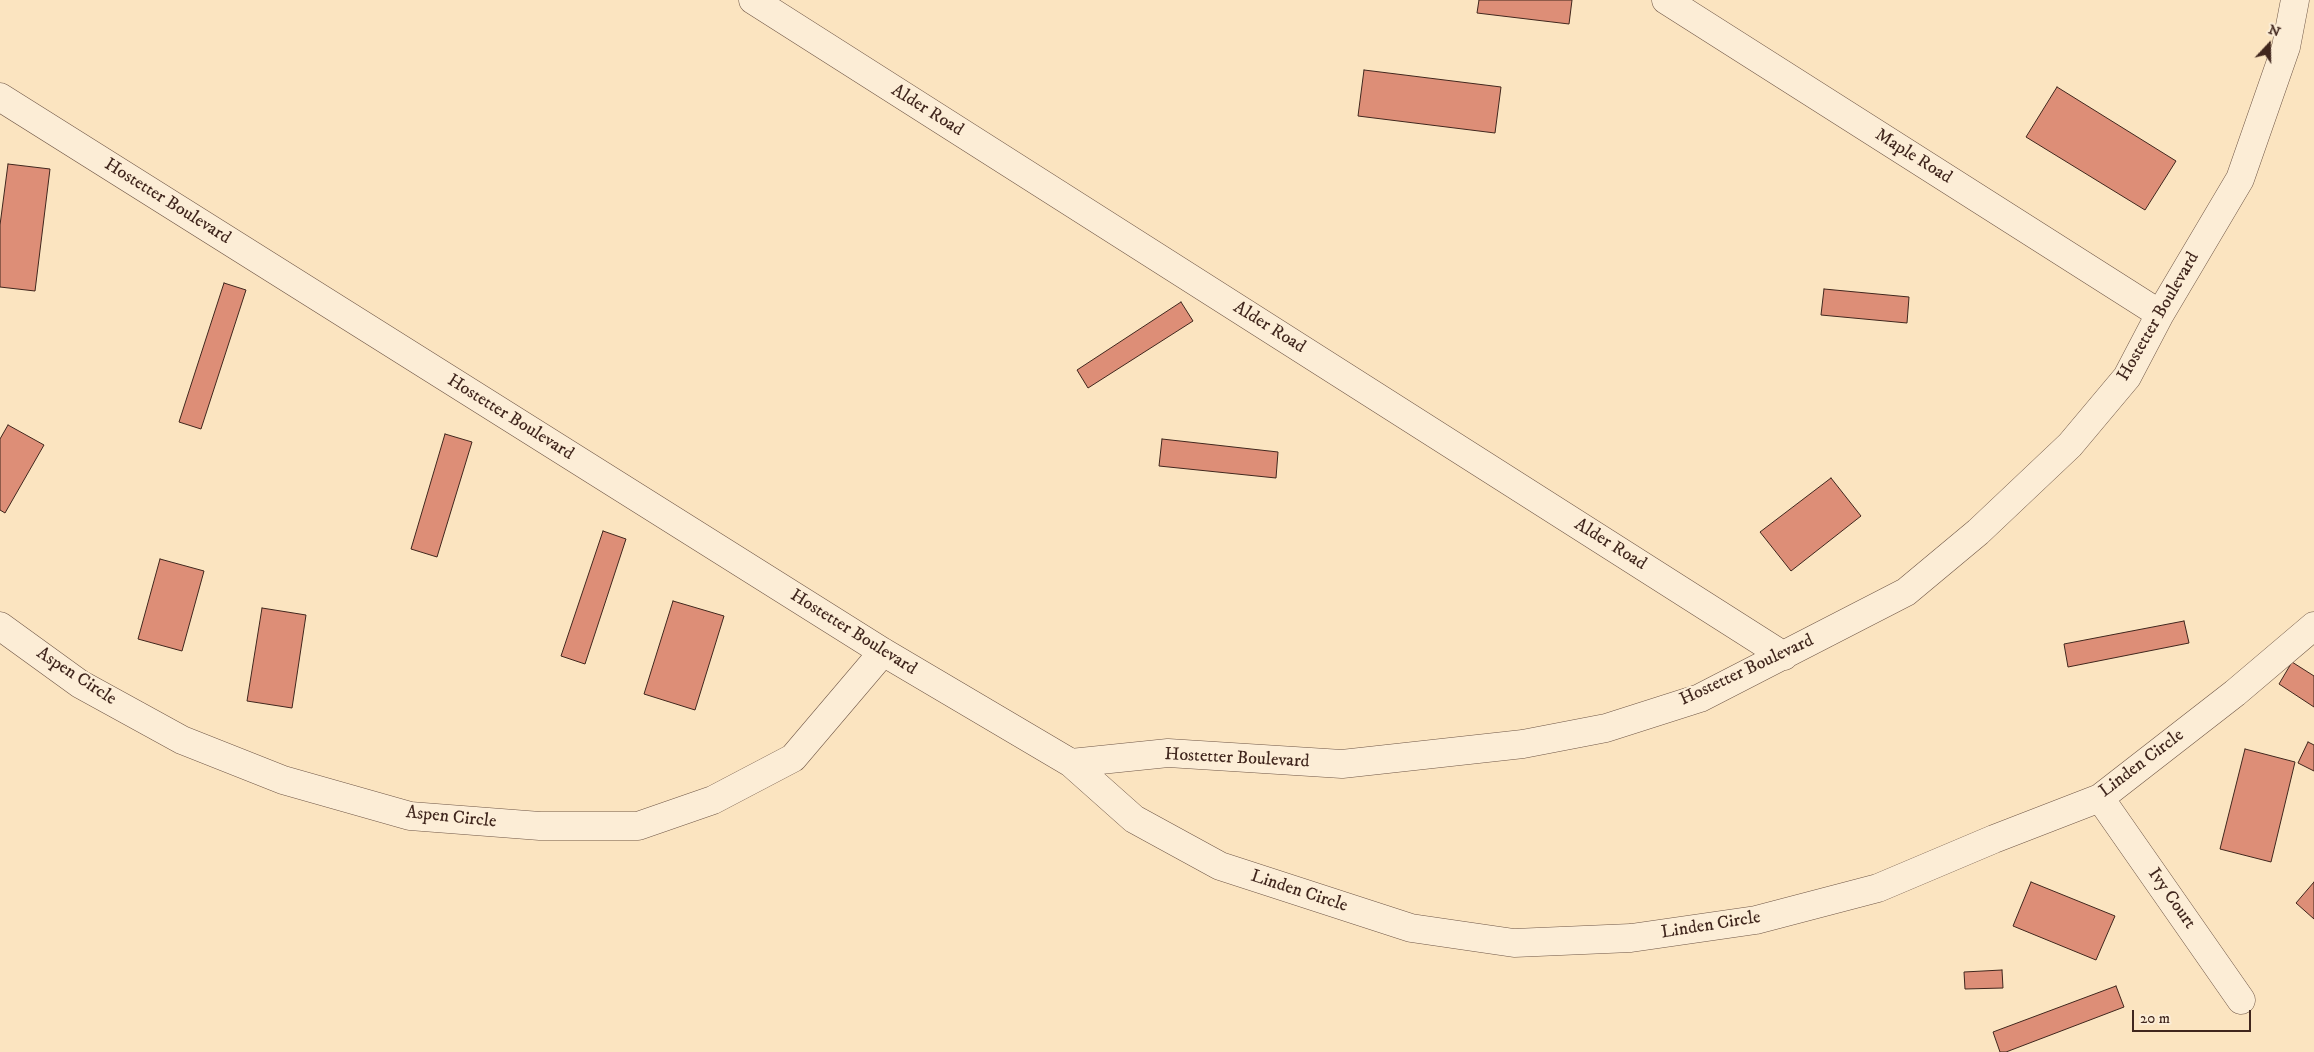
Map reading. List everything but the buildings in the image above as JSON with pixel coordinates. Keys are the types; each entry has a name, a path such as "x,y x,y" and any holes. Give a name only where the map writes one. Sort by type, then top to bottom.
{"street":[{"name":"Alder Road","path":"753,0 1784,656"},
{"name":"Maple Road","path":"1666,0 2160,314"},
{"name":"Hostetter Boulevard","path":"0,97 883,652 1071,763 1168,753 1342,764 1523,744 1606,728 1700,698 1906,592 1978,532 2070,445 2127,377 2160,314 2240,179 2286,47 2295,0"},
{"name":"Aspen Circle","path":"0,626 80,684 174,735 283,780 410,816 540,826 638,826 713,800 793,758 883,652"},
{"name":"Linden Circle","path":"1071,763 1134,820 1220,866 1411,928 1514,943 1631,938 1756,920 1878,888 1994,839 2100,798 2235,692 2314,626"},
{"name":"Ivy Court","path":"2100,798 2241,1000"}]}
